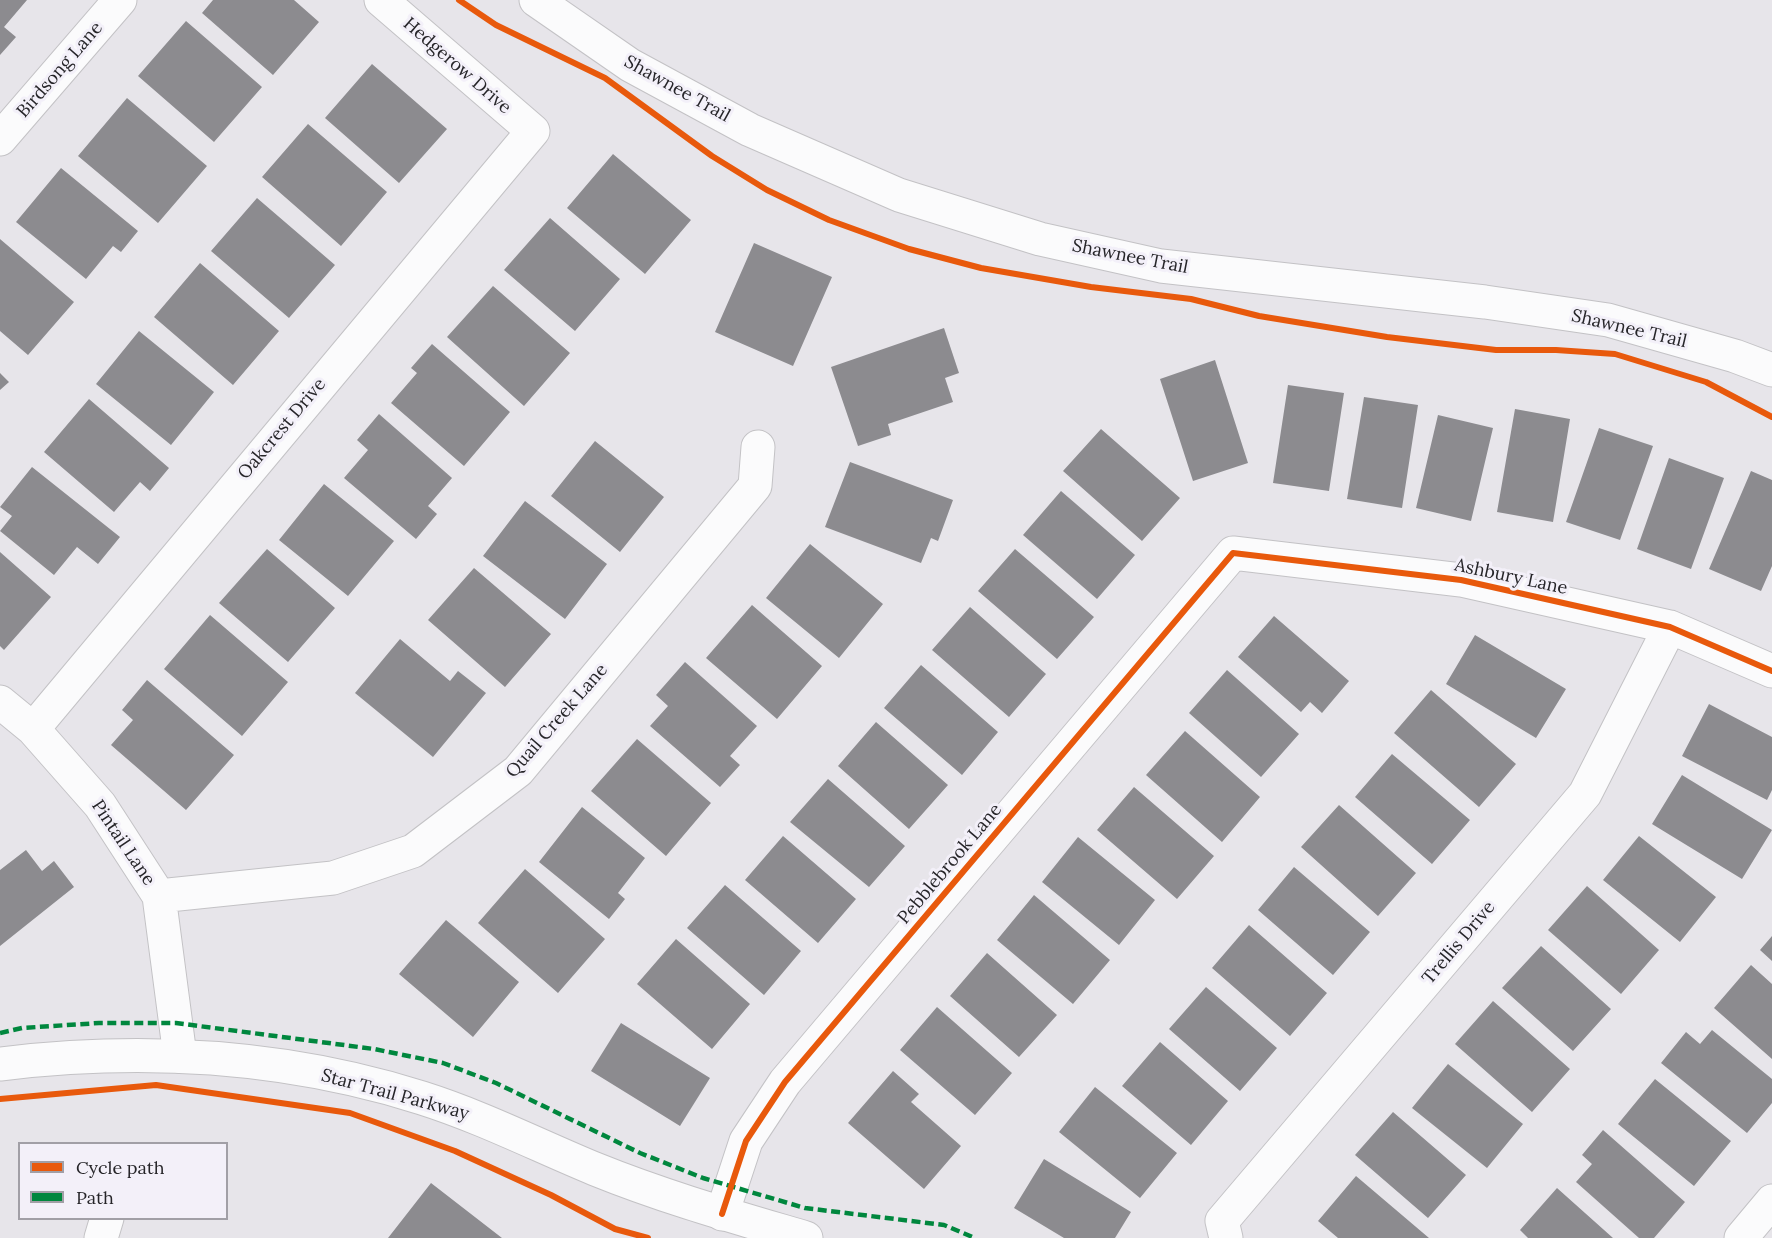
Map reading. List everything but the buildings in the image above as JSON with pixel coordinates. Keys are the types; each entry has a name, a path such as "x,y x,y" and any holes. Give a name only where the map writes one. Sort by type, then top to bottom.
{"street":[{"name":"Birdsong Lane","path":"0,139 120,0"},
{"name":"Hedgerow Drive","path":"381,0 532,131"},
{"name":"Shawnee Trail","path":"536,0 630,65 750,130 899,195 1040,239 1161,266 1485,302 1608,320 1735,356 1772,370"},
{"name":"Oakcrest Drive","path":"33,729 532,131"},
{"name":"Quail Creek Lane","path":"159,896 333,878 413,851 518,771 755,486 758,447"},
{"name":"Ashbury Lane","path":"1233,553 1461,580 1670,627 1772,671"},
{"name":"Pebblebrook Lane","path":"722,1214 746,1141 785,1082 1233,553"},
{"name":"Trellis Drive","path":"1226,1238 1222,1221 1585,794 1670,627"},
{"name":"Pintail Lane","path":"0,702 33,729 100,805 159,896 180,1056"},
{"name":"Star Trail Parkway","path":"0,1064 113,1055 180,1056 239,1060 357,1081 422,1098 481,1119 594,1168 722,1214 806,1238"},
{"path":"1741,1238 1772,1202"},
{"path":"101,1238 106,1220"}],"marked path":[{"path":"0,1033 22,1028 99,1023 176,1023 374,1049 443,1063 496,1083 640,1153 703,1178 805,1208 944,1225 975,1238"}],"cycle path":[{"path":"459,0 496,25 605,78 712,156 767,190 829,220 909,249 981,268 1091,287 1191,299 1259,316 1387,337 1496,350 1556,350 1615,354 1706,382 1772,417"},
{"path":"722,1214 746,1141 785,1082 1233,553 1461,580 1670,627 1772,671"},
{"path":"0,1099 156,1085 350,1113 455,1151 551,1195 615,1229 648,1238"}]}
